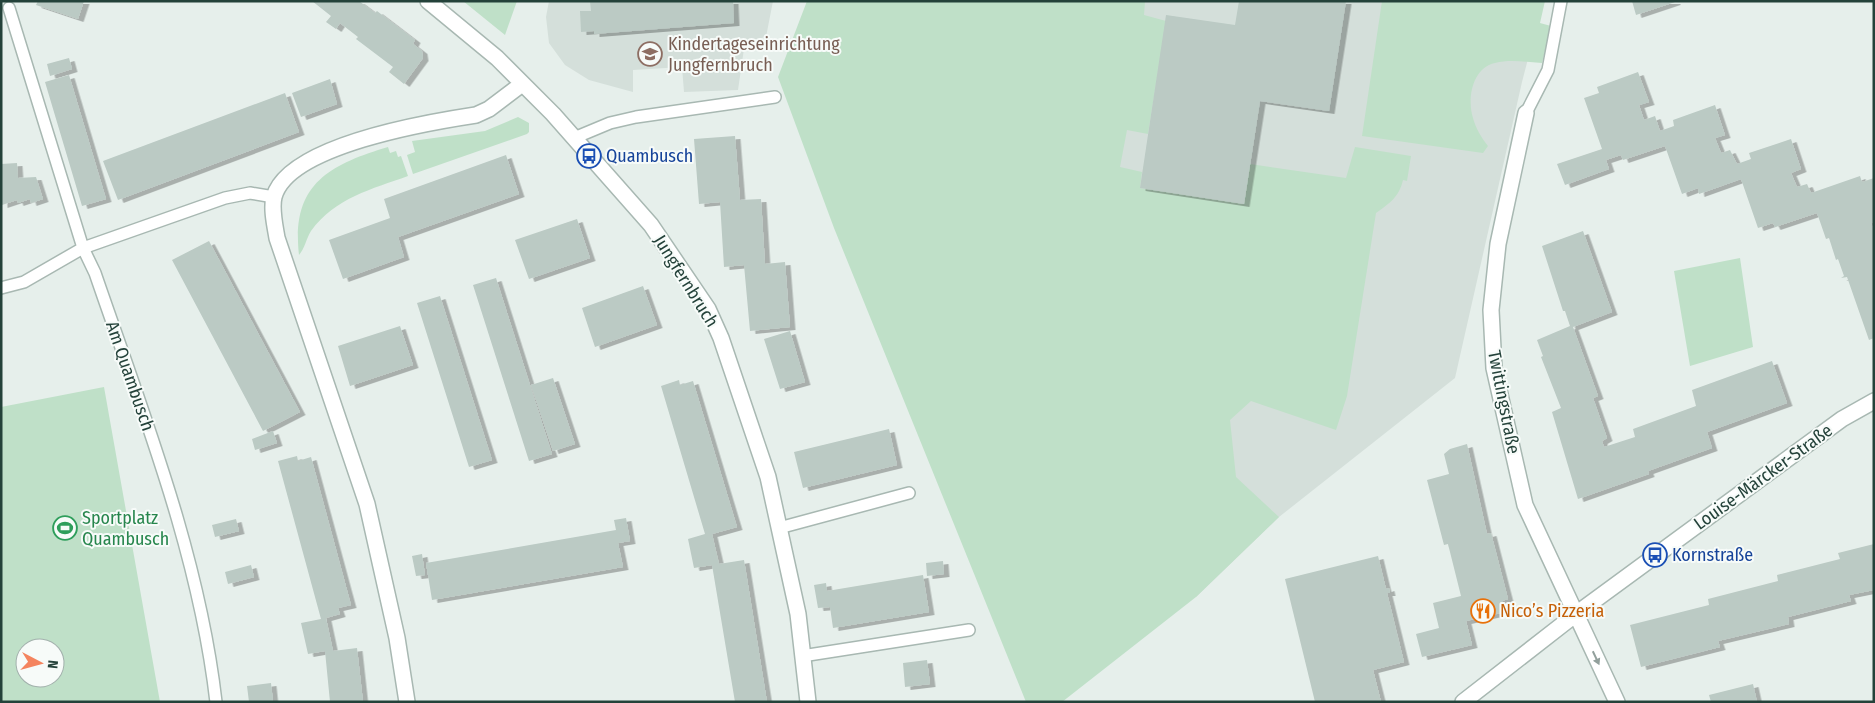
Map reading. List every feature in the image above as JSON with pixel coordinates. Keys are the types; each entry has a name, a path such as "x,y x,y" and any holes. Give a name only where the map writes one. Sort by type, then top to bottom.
{"street":[{"name":"Jungfernbruch","path":"428,1 466,31 522,84 574,138 651,225 708,309 722,338 768,477 798,614 808,702"},
{"path":"407,702 397,638 367,504 277,238 274,197 281,184 290,174 331,150 379,133 476,115 490,109 522,84"},
{"name":"Twittingstraße","path":"1526,113 1498,244 1491,310 1494,368 1525,505 1617,702"},
{"name":"Louise-Märcker-Straße","path":"1463,702 1576,614 1842,419 1874,401"}],"lane":[{"name":"Twittingstraße","path":"1526,113 1548,70 1561,1"},
{"name":"Am Quambusch","path":"9,8 83,248 95,273 175,509 210,650 216,702"},
{"path":"574,138 610,123 636,117 775,97"},
{"path":"1,288 24,282 83,248 225,198 250,193 274,197"},
{"path":"779,528 909,493"},
{"path":"802,656 969,630"}],"shaded area":[{"name":"Kindertageseinrichtung Jungfernbruch","path":"549,1 773,1 766,37 745,42 738,90 684,92 682,67 633,70 633,92 589,80 565,65 549,43 546,17"},
{"path":"808,1 1543,1 1522,82 1455,378 1279,517 1196,597 1193,428"}],"green space":[{"path":"463,1 517,1 505,35"},
{"path":"807,1 1145,1 1144,15 1166,21 1148,134 1127,130 1120,167 1142,172 1140,188 1244,204 1250,164 1346,178 1355,147 1411,156 1407,181 1403,180 1399,191 1393,199 1376,213 1347,396 1336,430 1251,401 1230,420 1236,477 1279,517 1196,597 1062,702 1026,702 834,228 778,77"},
{"path":"1382,1 1545,1 1540,23 1551,26 1542,63 1512,61 1495,63 1481,71 1473,85 1471,110 1479,133 1488,146 1483,153 1362,136"},
{"path":"518,117 529,123 529,132 527,134 413,174 407,155 415,152 412,141 485,131"},
{"path":"388,147 390,153 396,151 398,157 401,156 408,176 368,190 331,210 311,231 299,255 298,231 301,211 308,195 318,182 331,171 348,162"},
{"path":"1740,258 1753,347 1690,366 1674,271"},
{"name":"Sportplatz Quambusch","path":"104,387 160,702 1,702 1,407"}],"building":[{"path":"38,1 84,1 78,19 36,5"},
{"path":"312,1 359,1 375,13 377,11 415,40 413,44 422,51 423,58 404,84 389,72 393,67 356,39 358,37 340,23 336,29 326,22 331,16"},
{"path":"590,1 733,1 734,23 594,34 594,31 581,32 580,11 591,11"},
{"path":"1239,1 1346,1 1329,111 1260,101 1244,204 1140,188 1166,15 1235,25"},
{"path":"1632,1 1675,1 1675,2 1636,15"},
{"path":"69,58 72,69 50,76 47,64"},
{"path":"1638,72 1649,102 1639,105 1644,120 1655,116 1660,131 1674,126 1673,120 1715,105 1725,135 1715,138 1721,153 1730,150 1737,164 1751,159 1749,153 1791,139 1801,169 1791,173 1797,187 1807,184 1811,193 1860,176 1862,182 1874,178 1874,222 1871,223 1874,231 1874,338 1869,340 1847,277 1841,278 1844,276 1838,259 1836,260 1829,238 1826,239 1817,213 1775,227 1773,223 1758,228 1741,179 1699,194 1698,188 1682,194 1665,146 1623,160 1621,155 1606,160 1609,169 1565,185 1557,164 1602,149 1584,98 1599,93 1597,87"},
{"path":"69,75 106,199 82,206 45,82"},
{"path":"330,79 337,104 301,117 292,93"},
{"path":"285,93 299,132 118,200 103,161"},
{"path":"735,136 740,200 761,199 765,264 785,262 790,327 750,331 744,265 724,267 720,202 699,204 694,139"},
{"path":"506,155 519,194 398,237 404,257 343,279 329,240 390,218 384,199"},
{"path":"17,163 18,178 36,177 43,199 31,203 30,199 18,203 17,200 2,205 1,164"},
{"path":"577,219 590,258 529,279 515,240"},
{"path":"1583,231 1612,312 1573,327 1598,396 1593,398 1607,438 1602,441 1604,447 1635,437 1633,429 1696,406 1692,390 1772,361 1787,403 1707,432 1712,448 1648,471 1649,474 1578,499 1552,412 1561,408 1541,357 1543,356 1537,340 1570,326 1565,311 1563,311 1542,246"},
{"path":"209,241 300,412 263,431 172,260"},
{"path":"496,278 552,454 529,461 473,285"},
{"path":"643,286 657,325 595,347 582,308"},
{"path":"440,296 492,460 469,467 417,303"},
{"path":"400,326 413,365 350,386 338,346"},
{"path":"790,331 805,382 780,389 764,339"},
{"path":"553,378 575,444 553,451 531,385"},
{"path":"679,380 680,385 693,381 737,527 712,534 719,564 744,560 767,702 735,702 712,565 694,568 688,539 705,534 661,386"},
{"path":"889,429 897,465 803,488 794,452"},
{"path":"273,431 277,443 255,450 252,439"},
{"path":"1467,444 1487,534 1491,533 1508,599 1502,601 1505,612 1466,621 1472,645 1422,657 1416,634 1439,628 1433,603 1461,596 1448,544 1444,545 1427,480 1449,474 1444,454 1450,449"},
{"path":"297,456 298,461 311,457 351,605 338,608 340,614 326,618 333,651 357,648 363,702 330,702 325,651 308,654 301,623 321,619 278,461"},
{"path":"626,518 630,541 618,543 623,567 432,600 426,563 616,530 614,520"},
{"path":"236,519 239,531 215,537 212,525"},
{"path":"1874,544 1874,590 1849,595 1851,601 1788,617 1789,624 1718,641 1720,647 1641,667 1630,625 1709,605 1708,599 1778,581 1777,575 1840,559 1838,553"},
{"path":"422,554 425,575 416,576 412,556"},
{"path":"1378,556 1386,589 1389,588 1390,593 1387,593 1404,662 1373,670 1381,702 1315,702 1285,579"},
{"path":"943,561 944,574 927,576 926,563"},
{"path":"251,565 254,577 228,584 225,572"},
{"path":"923,575 929,612 833,628 830,607 818,608 814,585 826,583 827,591"},
{"path":"927,660 930,684 905,687 903,663"},
{"path":"271,683 273,702 249,702 247,686"},
{"path":"1753,684 1757,702 1711,702 1709,695"}],"place":[{"name":"Kindertageseinrichtung Jungfernbruch","path":"650,54"},
{"name":"Quambusch","path":"589,156"},
{"name":"Sportplatz Quambusch","path":"65,528"},
{"name":"Kornstraße","path":"1655,555"},
{"name":"Nico’s Pizzeria","path":"1483,611"}]}
